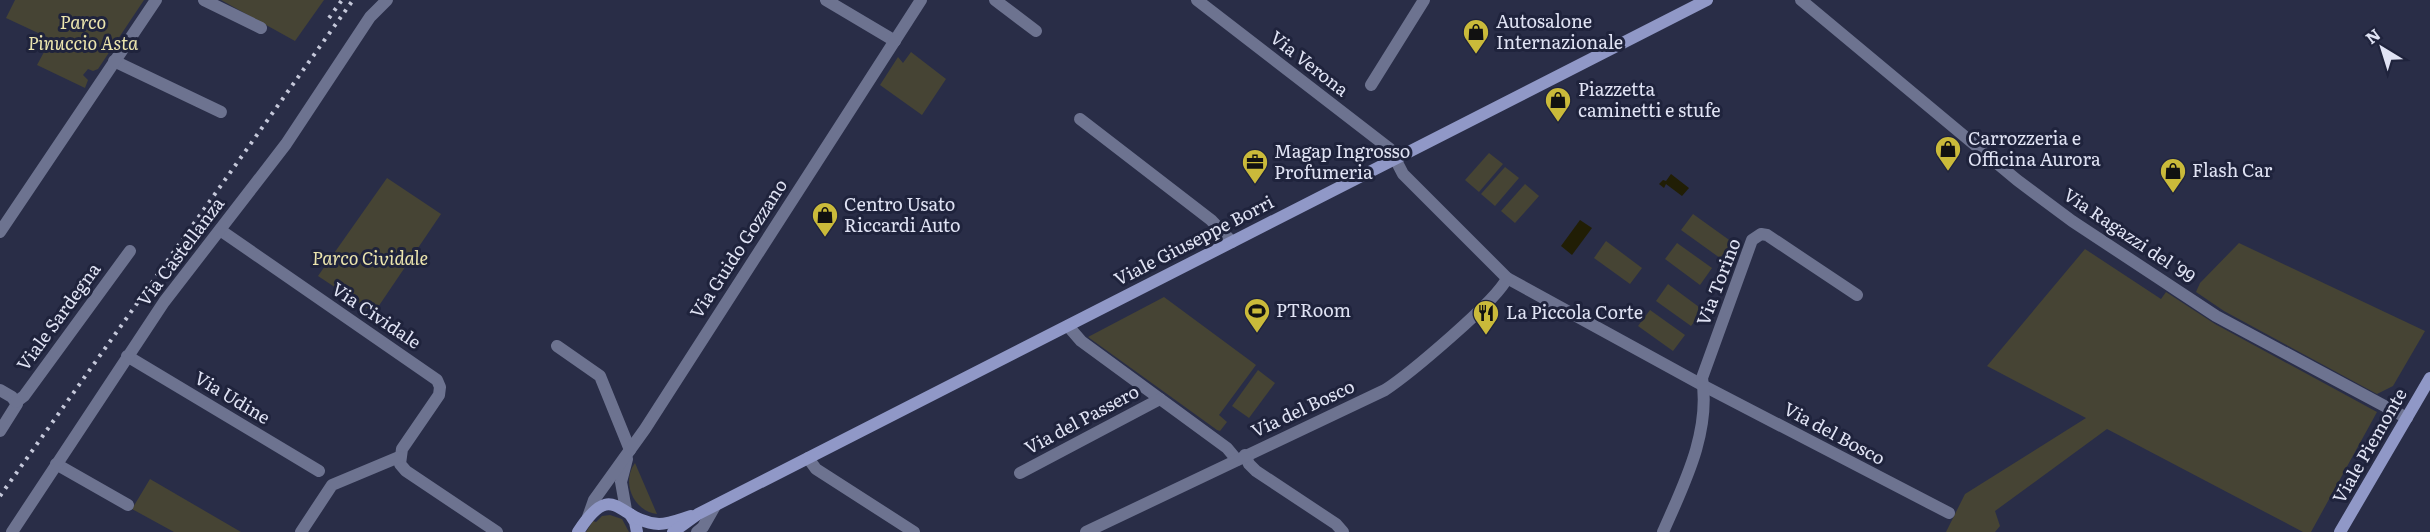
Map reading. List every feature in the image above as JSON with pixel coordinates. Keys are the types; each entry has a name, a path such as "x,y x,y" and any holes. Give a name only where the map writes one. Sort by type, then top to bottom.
{"main road":[{"name":"Viale Giuseppe Borri","path":"698,514 1707,0"},
{"name":"Viale Piemonte","path":"2340,532 2430,378"},
{"path":"578,532 596,509 607,504 615,505 660,524 698,514"},
{"path":"628,512 635,522 637,532"},
{"path":"673,532 698,514"}],"street":[{"path":"0,232 156,0"},
{"path":"204,0 261,28"},
{"name":"Via Castellanza","path":"12,532 164,302 286,144 370,17 387,0"},
{"path":"826,0 895,41"},
{"name":"Via Guido Gozzano","path":"588,517 594,500 630,450 921,0"},
{"path":"995,0 1036,32"},
{"name":"Via Verona","path":"1197,0 1387,147 1396,158"},
{"path":"1371,86 1424,0"},
{"name":"Via Ragazzi del '99","path":"1801,0 2017,180 2072,221 2216,316 2407,418"},
{"path":"114,61 221,112"},
{"path":"1080,119 1211,220 1232,242"},
{"name":"Via del Bosco","path":"1396,158 1403,174 1507,278 1704,386 1948,513"},
{"name":"Via Cividale","path":"220,230 437,380 440,387 439,395 402,449 399,457"},
{"name":"Via Torino","path":"1704,386 1702,378 1749,246 1758,235 1767,235 1857,294"},
{"name":"Viale Sardegna","path":"0,430 130,251"},
{"name":"Via del Bosco","path":"1086,532 1390,387 1495,296 1507,278"},
{"name":"Via del Passero","path":"1068,326 1081,341 1241,458"},
{"path":"557,346 600,376 630,450 621,479 621,491 628,512"},
{"name":"Via Udine","path":"127,356 319,471"},
{"path":"1663,532 1694,459 1705,394 1704,386"},
{"path":"0,390 16,406"},
{"name":"Via del Passero","path":"1020,473 1160,399"},
{"path":"301,532 332,485 399,457 401,466 406,471 497,532"},
{"path":"808,458 816,469 914,532"},
{"path":"1241,458 1256,471 1336,524 1343,532"},
{"path":"56,464 128,505"},
{"path":"697,532 702,528 715,506"}],"green space":[{"name":"Parco Pinuccio Asta","path":"15,0 144,0 98,69 93,71 88,69 83,75 88,80 85,88 37,65 51,39 6,18"},
{"path":"221,0 324,0 295,41"},
{"path":"911,52 946,79 922,115 880,85 898,57 903,63"},
{"path":"1489,153 1503,164 1479,192 1465,180"},
{"path":"1505,167 1519,178 1495,206 1481,194"},
{"name":"Parco Cividale","path":"387,178 441,214 374,313 318,276"},
{"path":"1525,184 1539,196 1515,223 1501,211"},
{"path":"1693,214 1732,242 1720,258 1681,230"},
{"path":"1606,241 1642,268 1630,284 1594,258"},
{"path":"1677,243 1712,268 1700,285 1665,259"},
{"path":"2239,243 2425,331 2393,386 2377,394 2224,311 2196,292 2200,283"},
{"path":"2085,249 2161,299 2166,292 2215,324 2377,412 2311,532 2303,532 2107,429 1995,511 2000,526 1995,532 1946,532 1965,494 2086,418 1987,366"},
{"path":"1668,284 1703,310 1691,326 1656,301"},
{"path":"1164,297 1256,365 1219,415 1227,422 1220,431 1088,337"},
{"path":"1650,310 1685,335 1673,351 1638,326"},
{"path":"1258,370 1275,383 1249,418 1232,406"},
{"path":"635,463 657,514 641,507 632,494 629,479"},
{"path":"150,479 241,532 174,532 132,509"},
{"path":"610,515 622,519 629,532 586,532 593,521 596,522 602,516"}],"shaded area":[{"path":"1671,174 1689,188 1682,196 1666,184 1664,188 1659,184 1663,180 1666,181"},
{"path":"1580,220 1592,228 1572,255 1561,246"}],"railway":[{"path":"329,18 342,0"},
{"path":"0,496 353,0"}],"place":[{"name":"Autosalone Internazionale","path":"1476,55"},
{"name":"Piazzetta caminetti e stufe","path":"1558,123"},
{"name":"Carrozzeria e Officina Aurora","path":"1948,172"},
{"name":"Magap Ingrosso Profumeria","path":"1255,185"},
{"name":"Flash Car","path":"2173,194"},
{"name":"Centro Usato Riccardi Auto","path":"825,238"},
{"name":"PTRoom","path":"1257,334"},
{"name":"La Piccola Corte","path":"1486,336"}]}
